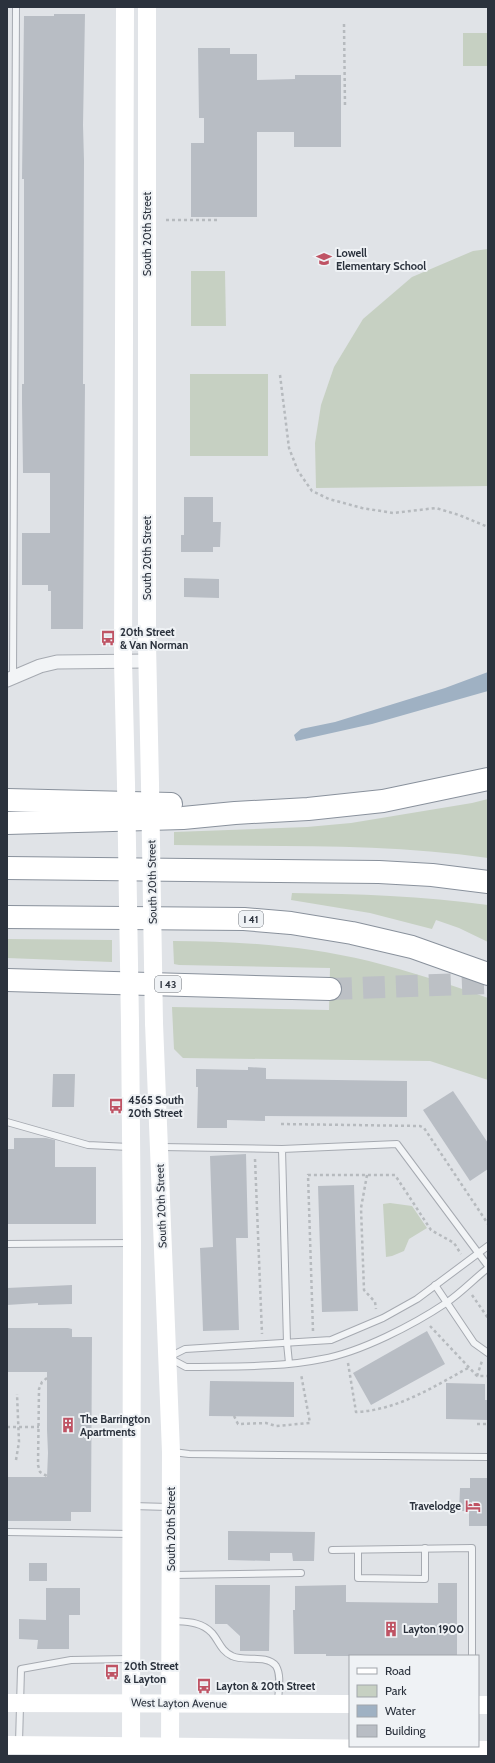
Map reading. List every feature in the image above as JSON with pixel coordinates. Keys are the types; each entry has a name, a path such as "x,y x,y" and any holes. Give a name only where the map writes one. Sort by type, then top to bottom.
{"highway":[{"path":"7,823 183,818 235,813 308,809 383,801 488,779"},
{"path":"7,800 181,804 235,813"},
{"path":"7,868 379,872 432,874 488,882"},
{"name":"I 41","path":"7,917 244,919 291,922 352,933 412,947 488,974"},
{"name":"I 43","path":"7,980 330,989"}],"street":[{"name":"South 20th Street","path":"125,7 123,661 130,1023 132,1242 131,1751"},
{"name":"South 20th Street","path":"147,7 148,661 154,1023 171,1452 172,1621 170,1751"},
{"path":"10,678 40,666 57,662 148,661"},
{"path":"130,1147 158,1147"},
{"name":"West Layton Avenue","path":"14,1703 131,1702 349,1704"},
{"path":"13,1745 131,1751 488,1750"}],"lane":[{"path":"10,678 16,7"},
{"path":"7,1122 88,1145 130,1147"},
{"path":"158,1147 282,1148 397,1144 488,1267 447,1302 412,1324 352,1351 322,1359 289,1363 186,1368 168,1358"},
{"path":"282,1148 287,1343 289,1363"},
{"path":"7,1244 132,1242"},
{"path":"168,1358 184,1349 331,1340 382,1318 417,1299 488,1246"},
{"path":"435,1285 474,1343 488,1353"},
{"path":"171,1452 189,1454 488,1457"},
{"path":"131,1506 171,1507"},
{"path":"7,1532 131,1534"},
{"path":"358,1550 358,1578 425,1579 425,1548"},
{"path":"332,1550 472,1548 472,1655"},
{"path":"172,1575 300,1573"},
{"path":"172,1621 193,1622 212,1632 222,1648 233,1657 268,1661 276,1666 279,1674 278,1704"},
{"path":"13,1745 14,1703 21,1669 71,1660 132,1659"}],"path":[{"path":"344,24 344,106"},
{"path":"166,220 219,220"},
{"path":"280,375 289,448 298,471 312,491 329,499 362,508 393,513 436,508 459,515 488,527"},
{"path":"255,1148 262,1336 255,1336"},
{"path":"318,1331 313,1332 308,1174 396,1175 431,1230 454,1243 462,1254 472,1246"},
{"path":"367,1175 361,1208 364,1290 375,1302 377,1310 370,1312"},
{"path":"469,1290 488,1318"},
{"path":"426,1325 432,1327 468,1368 477,1376 488,1376"},
{"path":"348,1361 356,1412 373,1411 394,1406 468,1368"},
{"path":"234,1416 238,1424 266,1423 276,1426 310,1423 300,1370"},
{"path":"47,1378 42,1382 39,1389 38,1465 40,1472 47,1476"},
{"path":"16,1394 19,1442 16,1460"},
{"path":"477,1424 488,1424"},
{"path":"7,1427 39,1426"}],"green space":[{"path":"463,33 488,33 488,66 463,66"},
{"path":"488,249 488,486 316,488 315,443 321,405 334,367 363,319 412,277 473,251"},
{"path":"191,271 225,271 226,326 191,326"},
{"path":"190,374 268,374 268,456 190,456"},
{"path":"488,799 488,858 449,853 371,848 174,845 174,832 307,827 351,823"},
{"path":"292,893 439,899 488,905 488,942 459,928 436,920 432,929 370,913 291,900"},
{"path":"7,939 112,940 112,962 7,958"},
{"path":"173,941 272,945 345,956 414,973 488,998 488,1080 430,1061 183,1058 174,1049 172,1007 329,1010 330,968 179,965 174,964"},
{"path":"390,1203 412,1206 427,1228 409,1239 404,1251 386,1257 383,1204"}],"water":[{"path":"488,672 488,691 372,724 296,741 294,735 301,729 335,722 445,688"}],"building":[{"path":"54,14 85,14 83,125 83,384 85,384 83,629 51,629 51,591 48,591 48,585 22,585 22,533 50,533 50,473 23,473 22,384 24,384 24,179 22,179 24,16 54,16"},
{"path":"198,48 230,48 230,54 257,54 257,80 295,79 295,75 341,75 341,147 294,147 294,132 257,132 257,217 191,217 191,143 204,143 204,118 199,118"},
{"path":"184,497 213,497 213,522 221,522 220,547 213,547 213,552 181,552 181,535 184,535"},
{"path":"184,578 219,579 219,598 184,597"},
{"path":"248,1067 266,1068 266,1079 407,1081 407,1117 265,1116 265,1121 227,1120 227,1128 197,1128 198,1087 196,1087 196,1069 248,1070"},
{"path":"53,1074 75,1074 74,1107 52,1107"},
{"path":"453,1091 488,1143 488,1169 470,1181 423,1110"},
{"path":"14,1138 46,1138 55,1140 55,1167 96,1167 96,1224 7,1224 7,1149 14,1149"},
{"path":"246,1154 248,1238 236,1238 239,1330 203,1331 200,1248 213,1247 210,1156"},
{"path":"354,1185 358,1311 322,1312 318,1186"},
{"path":"72,1285 72,1304 38,1305 38,1303 7,1305 7,1288"},
{"name":"The Barrington Apartments","path":"7,1328 68,1328 72,1329 72,1337 92,1337 91,1512 71,1512 71,1521 7,1521 7,1477 47,1477 48,1453 47,1372 7,1372"},
{"path":"427,1331 445,1364 371,1405 353,1373"},
{"path":"210,1381 294,1382 294,1417 209,1416"},
{"path":"446,1383 485,1384 485,1400 488,1400 488,1420 446,1419"},
{"name":"Travelodge","path":"470,1478 488,1478 488,1526 469,1526 469,1511 459,1511 460,1488 470,1488"},
{"path":"228,1531 315,1532 314,1561 293,1561 292,1553 270,1553 270,1561 228,1560"},
{"path":"29,1563 47,1563 47,1581 29,1581"},
{"name":"Layton 1900","path":"438,1583 457,1583 457,1655 326,1656 326,1654 294,1654 293,1610 295,1610 295,1586 346,1585 346,1602 438,1603"},
{"path":"215,1585 270,1585 269,1651 240,1651 240,1636 227,1624 215,1624"},
{"path":"46,1588 80,1588 80,1615 69,1615 69,1649 37,1649 38,1640 19,1639 19,1619 46,1620"}],"tunnel":[{"path":"330,989 488,983"}],"place":[{"name":"Lowell Elementary School","path":"324,259"},
{"name":"20th Street & Van Norman","path":"108,638"},
{"name":"4565 South 20th Street","path":"116,1106"},
{"name":"The Barrington Apartments","path":"68,1425"},
{"name":"Travelodge","path":"473,1506"},
{"name":"Layton 1900","path":"391,1629"},
{"name":"20th Street & Layton","path":"112,1672"},
{"name":"Layton & 20th Street","path":"204,1686"}]}
